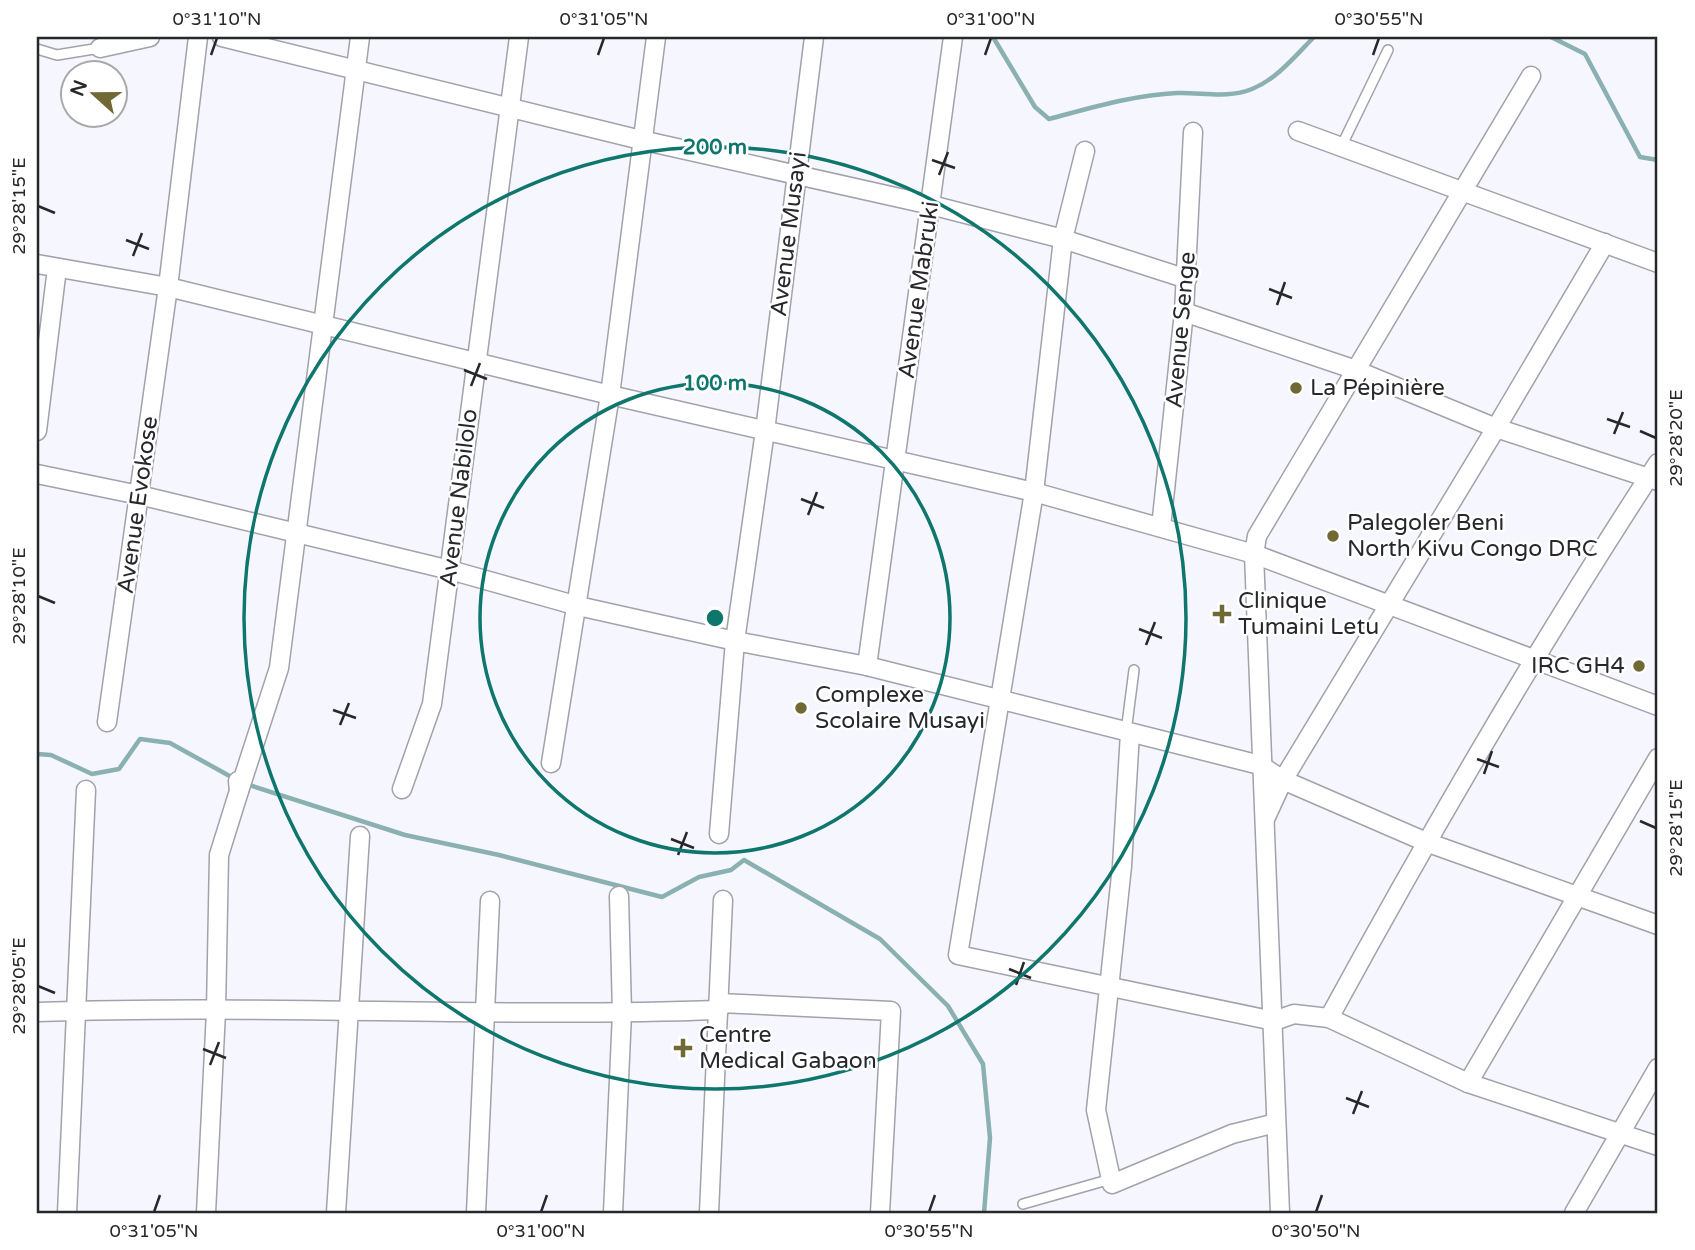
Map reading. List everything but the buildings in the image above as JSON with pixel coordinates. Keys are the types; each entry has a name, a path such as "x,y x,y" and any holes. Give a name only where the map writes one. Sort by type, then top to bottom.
{"street":[{"path":"100,48 150,37"},
{"name":"Avenue Evokose","path":"107,722 168,287 198,37"},
{"path":"222,37 641,140 931,205 1063,239 1187,279"},
{"path":"206,1213 216,1011 219,855 279,668 360,37"},
{"name":"Avenue Nabilolo","path":"402,789 432,704 519,37"},
{"path":"551,763 610,395 656,37"},
{"name":"Avenue Musayi","path":"719,834 735,641 765,430 814,37"},
{"name":"Avenue Mabruki","path":"867,666 953,37"},
{"path":"1280,1213 1274,1021 1260,765 1254,554 1257,536 1353,369 1464,192 1531,76"},
{"path":"1298,131 1658,263"},
{"name":"Avenue Senge","path":"1161,527 1187,279 1193,132"},
{"path":"1085,151 1063,239 1034,492 958,954 1274,1021 1294,1014 1329,1018 1468,1083 1658,1146"},
{"path":"1264,822 1283,780 1496,429 1605,243"},
{"path":"37,264 168,287 610,395 1034,492 1254,554 1658,706"},
{"path":"37,431 57,268"},
{"path":"1184,312 1353,369 1496,429 1655,474 1534,660 1426,842 1329,1018"},
{"path":"37,474 139,495 450,570 578,606 735,641 867,666 1260,765 1283,780 1426,842 1658,925"},
{"path":"1128,733 1122,866 1107,986 1096,1110 1112,1184 1232,1134 1276,1123"},
{"path":"1468,1083 1658,758"},
{"path":"67,1213 74,1010 86,790"},
{"path":"336,1213 360,836"},
{"path":"613,1213 622,1013 619,896"},
{"path":"709,1213 723,900"},
{"path":"476,1213 483,1010 490,901"},
{"path":"37,1012 351,1009 622,1013 719,1006 891,1011 880,1213"},
{"path":"1574,1213 1658,1068"}],"lane":[{"path":"37,49 57,55 100,48"},
{"path":"1341,147 1388,50"},
{"path":"1128,733 1134,670"},
{"path":"1023,1204 1111,1179"}],"waterway":[{"path":"993,37 1035,107 1049,119 1144,96 1243,92 1261,85 1278,73 1314,37"},
{"path":"1551,37 1585,54 1640,157 1658,160"},
{"path":"37,754 51,755 92,774 119,769 140,739 170,743 235,779"},
{"path":"246,784 405,835 499,855 662,897 699,877 731,870 744,860 880,939 948,1006 983,1064 990,1138 984,1213"}],"place":[{"name":"La Pépinière","path":"1296,388"},
{"name":"Palegoler Beni North Kivu Congo DRC","path":"1333,536"},
{"name":"Clinique Tumaini Letu","path":"1222,614"},
{"name":"IRC GH4","path":"1639,666"},
{"name":"Complexe Scolaire Musayi","path":"801,708"},
{"name":"Centre Medical Gabaon","path":"683,1048"}]}
